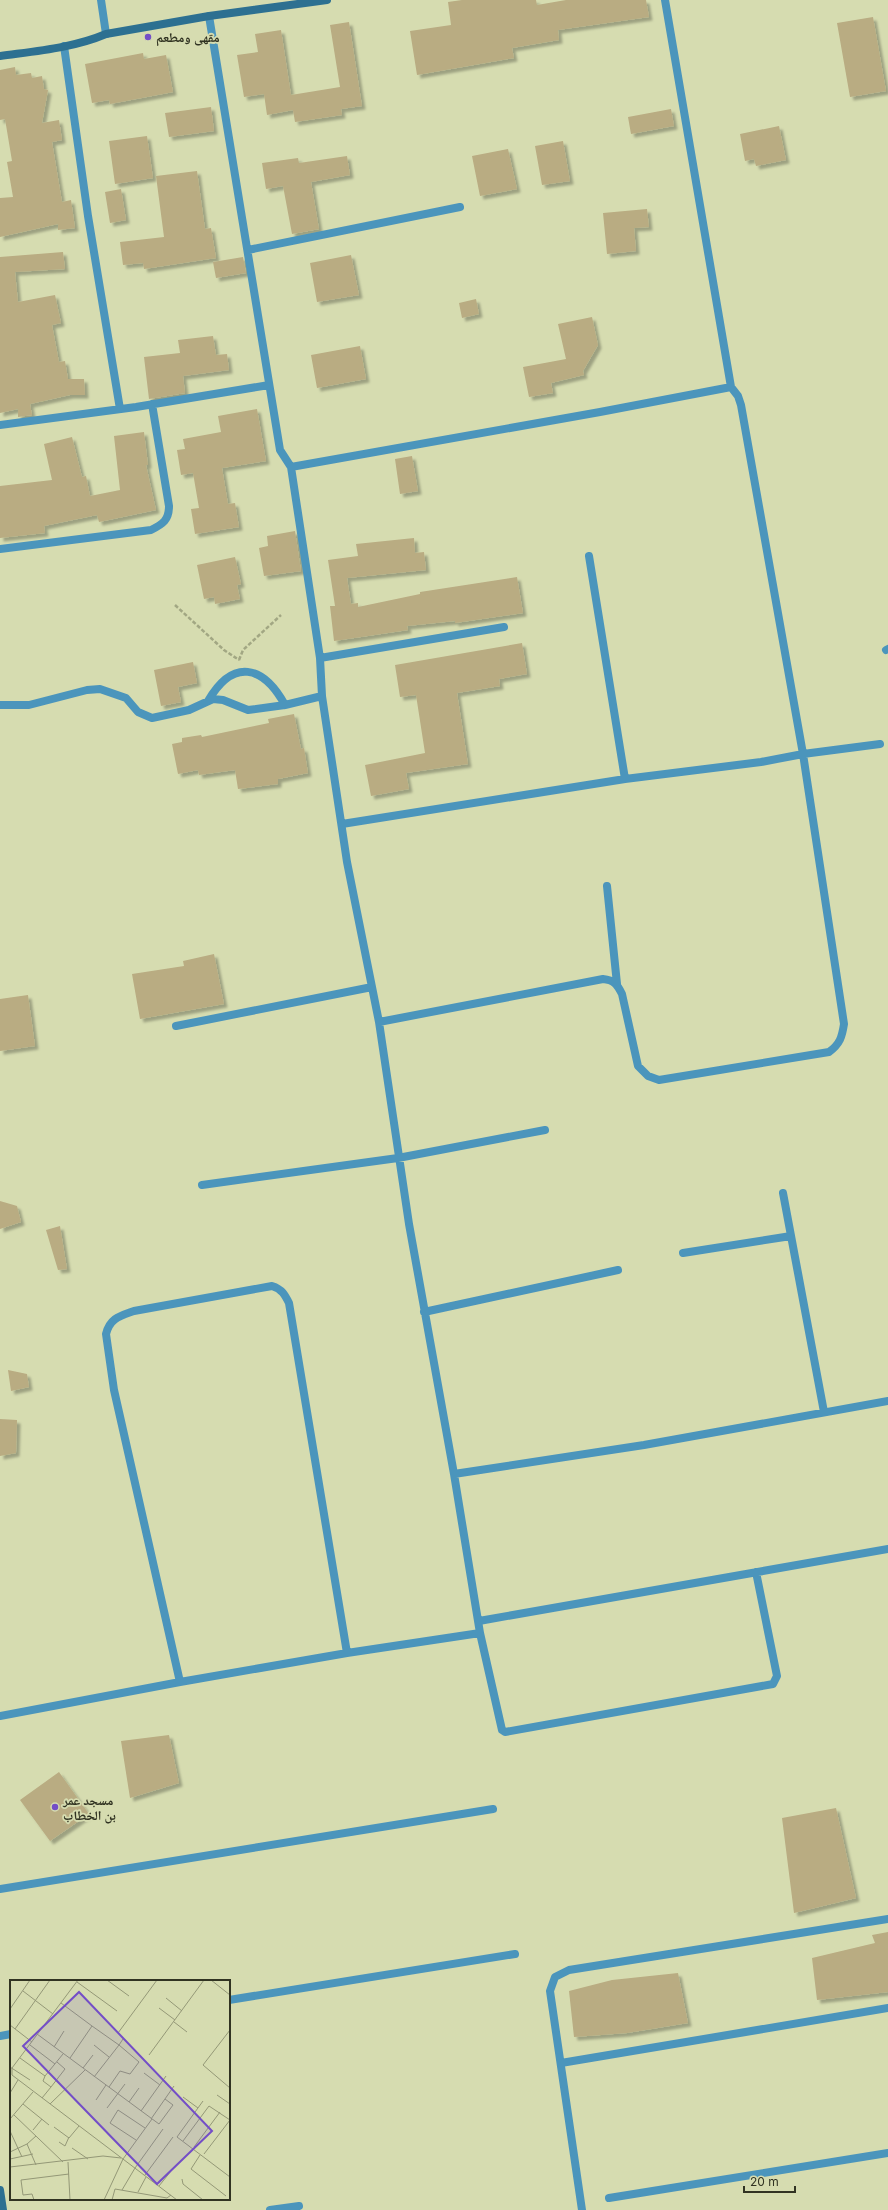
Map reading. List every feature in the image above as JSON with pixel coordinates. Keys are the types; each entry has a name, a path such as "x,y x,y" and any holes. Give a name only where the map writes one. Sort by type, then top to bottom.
{"street":[{"path":"101,0 106,34"},
{"path":"0,56 64,46 93,40 106,34 210,16 327,0"},
{"path":"607,886 617,984 622,994 638,1066 648,1076 659,1080 829,1052 842,1040 844,1024 803,754 741,405 738,396 731,387 665,0"},
{"path":"210,16 248,250 268,385 280,450 291,467 320,658 322,696 347,862 378,1022 398,1158 424,1312 454,1474 480,1633 500,1726 506,1732 773,1684 777,1681 777,1676 756,1572"},
{"path":"64,46 88,216 120,409"},
{"path":"248,250 460,206"},
{"path":"0,425 120,409 268,385"},
{"path":"291,467 731,387"},
{"path":"0,549 151,530 162,525 169,514 169,506 152,404"},
{"path":"589,556 626,779"},
{"path":"320,658 504,626"},
{"path":"206,704 216,686 231,676 244,671 263,676 276,689 285,705"},
{"path":"0,705 29,705 87,690 100,689 126,698 138,712 152,718 189,710 206,704 213,699 223,700 248,710 285,705 322,696"},
{"path":"342,824 626,779 761,762 803,754 880,744"},
{"path":"378,1022 603,979 611,980 617,984"},
{"path":"176,1026 372,988"},
{"path":"202,1185 398,1158 545,1130"},
{"path":"783,1193 824,1412"},
{"path":"683,1253 791,1236"},
{"path":"424,1312 618,1270"},
{"path":"180,1682 114,1390 106,1334 108,1326 114,1319 134,1311 272,1286 282,1291 289,1303 347,1653"},
{"path":"454,1474 644,1445 888,1401"},
{"path":"479,1621 888,1549"},
{"path":"0,1716 180,1682 347,1653 480,1633"},
{"path":"0,1889 494,1809"},
{"path":"582,2210 550,1991 552,1981 564,1971 888,1918"},
{"path":"230,2000 515,1954"},
{"path":"561,2063 888,2008"},
{"path":"0,2036 10,2034"},
{"path":"609,2198 888,2153"},
{"path":"0,2190 3,2210"},
{"path":"270,2210 299,2206"}],"path":[{"path":"175,605 224,650 239,660 244,671"},
{"path":"239,660 243,650 281,615"}],"building":[{"path":"462,0 536,0 537,5 566,0 646,0 649,17 558,30 559,40 512,48 514,58 417,75 410,31 451,25 448,2"},
{"path":"873,17 886,91 850,97 837,23"},
{"path":"349,22 362,106 341,109 342,115 295,122 293,110 267,115 264,94 244,97 237,55 258,52 255,34 281,30 291,95 340,87 330,25"},
{"path":"143,53 144,59 166,55 173,92 110,104 109,100 92,103 85,64"},
{"path":"15,67 16,75 31,73 32,78 42,76 44,89 48,90 42,123 59,120 62,140 52,142 62,202 71,200 75,228 58,230 58,224 0,237 0,198 13,197 7,162 12,161 5,119 0,120 0,70"},
{"path":"211,107 214,131 169,137 165,113"},
{"path":"671,109 674,126 631,134 628,117"},
{"path":"779,126 786,160 756,166 754,159 745,161 740,134"},
{"path":"147,136 153,178 115,184 109,141"},
{"path":"563,141 570,181 542,185 535,146"},
{"path":"508,149 517,189 480,196 472,156"},
{"path":"347,156 350,175 311,182 319,229 292,234 283,186 266,189 262,163 298,158 299,163"},
{"path":"197,171 205,229 211,228 216,258 144,269 143,263 123,265 120,242 164,237 156,176"},
{"path":"121,189 126,220 110,223 105,192"},
{"path":"647,209 649,227 634,228 636,251 607,254 603,213"},
{"path":"63,252 65,269 15,272 18,302 55,295 61,323 52,325 59,362 65,361 68,379 84,379 85,395 70,395 30,404 32,415 18,417 18,409 0,413 0,257"},
{"path":"351,255 359,295 317,302 310,263"},
{"path":"243,257 246,273 216,278 213,262"},
{"path":"476,299 479,314 462,318 459,303"},
{"path":"592,317 598,345 583,371 584,375 551,383 553,393 529,397 523,367 566,359 558,324"},
{"path":"213,336 216,355 227,354 229,370 183,376 185,393 149,399 144,357 180,353 178,340"},
{"path":"360,346 366,379 317,388 311,355"},
{"path":"257,409 266,461 222,468 228,504 235,503 239,527 195,534 191,509 199,508 193,473 181,475 177,450 185,449 183,439 221,432 218,416"},
{"path":"144,432 148,465 146,465 156,510 99,522 97,515 44,526 45,533 0,538 0,486 52,480 44,444 72,437 82,477 86,476 90,496 120,490 114,436"},
{"path":"412,456 418,491 400,494 395,459"},
{"path":"295,531 301,571 264,576 259,548 268,546 267,536"},
{"path":"414,538 415,553 424,552 426,570 347,578 351,604 358,603 358,607 420,594 420,592 517,577 523,613 455,623 455,621 407,626 408,630 334,641 330,606 335,606 328,560 358,556 356,544"},
{"path":"235,557 241,584 237,585 240,599 215,604 214,597 204,599 197,565"},
{"path":"522,643 527,674 499,679 500,686 457,693 468,764 406,773 409,789 371,796 365,765 425,753 416,695 400,697 395,665"},
{"path":"193,662 197,683 178,687 181,702 161,706 154,670"},
{"path":"294,714 301,749 304,748 308,773 278,779 278,784 238,789 235,770 199,775 198,770 178,774 172,744 182,742 182,738 201,735 202,737 269,723 268,719"},
{"path":"214,954 224,1004 140,1019 132,974 184,966 183,961"},
{"path":"28,995 35,1046 0,1051 0,999"},
{"path":"0,1201 17,1206 21,1222 0,1229"},
{"path":"60,1226 67,1269 58,1270 46,1230"},
{"path":"8,1370 27,1374 29,1387 11,1391"},
{"path":"0,1419 17,1420 16,1453 0,1456"},
{"path":"169,1735 179,1783 130,1798 121,1741"},
{"name":"مسجد عمر بن الخطاب","path":"59,1772 89,1814 50,1841 20,1800"},
{"path":"836,1808 856,1898 794,1913 782,1818"},
{"path":"888,1932 888,1992 817,2000 812,1958 875,1943 872,1935"},
{"path":"678,1973 688,2023 627,2033 574,2037 569,1991 612,1980"}],"place":[{"name":"مقهى ومطعم","path":"148,37"},
{"name":"مسجد عمر بن الخطاب","path":"55,1807"}]}
